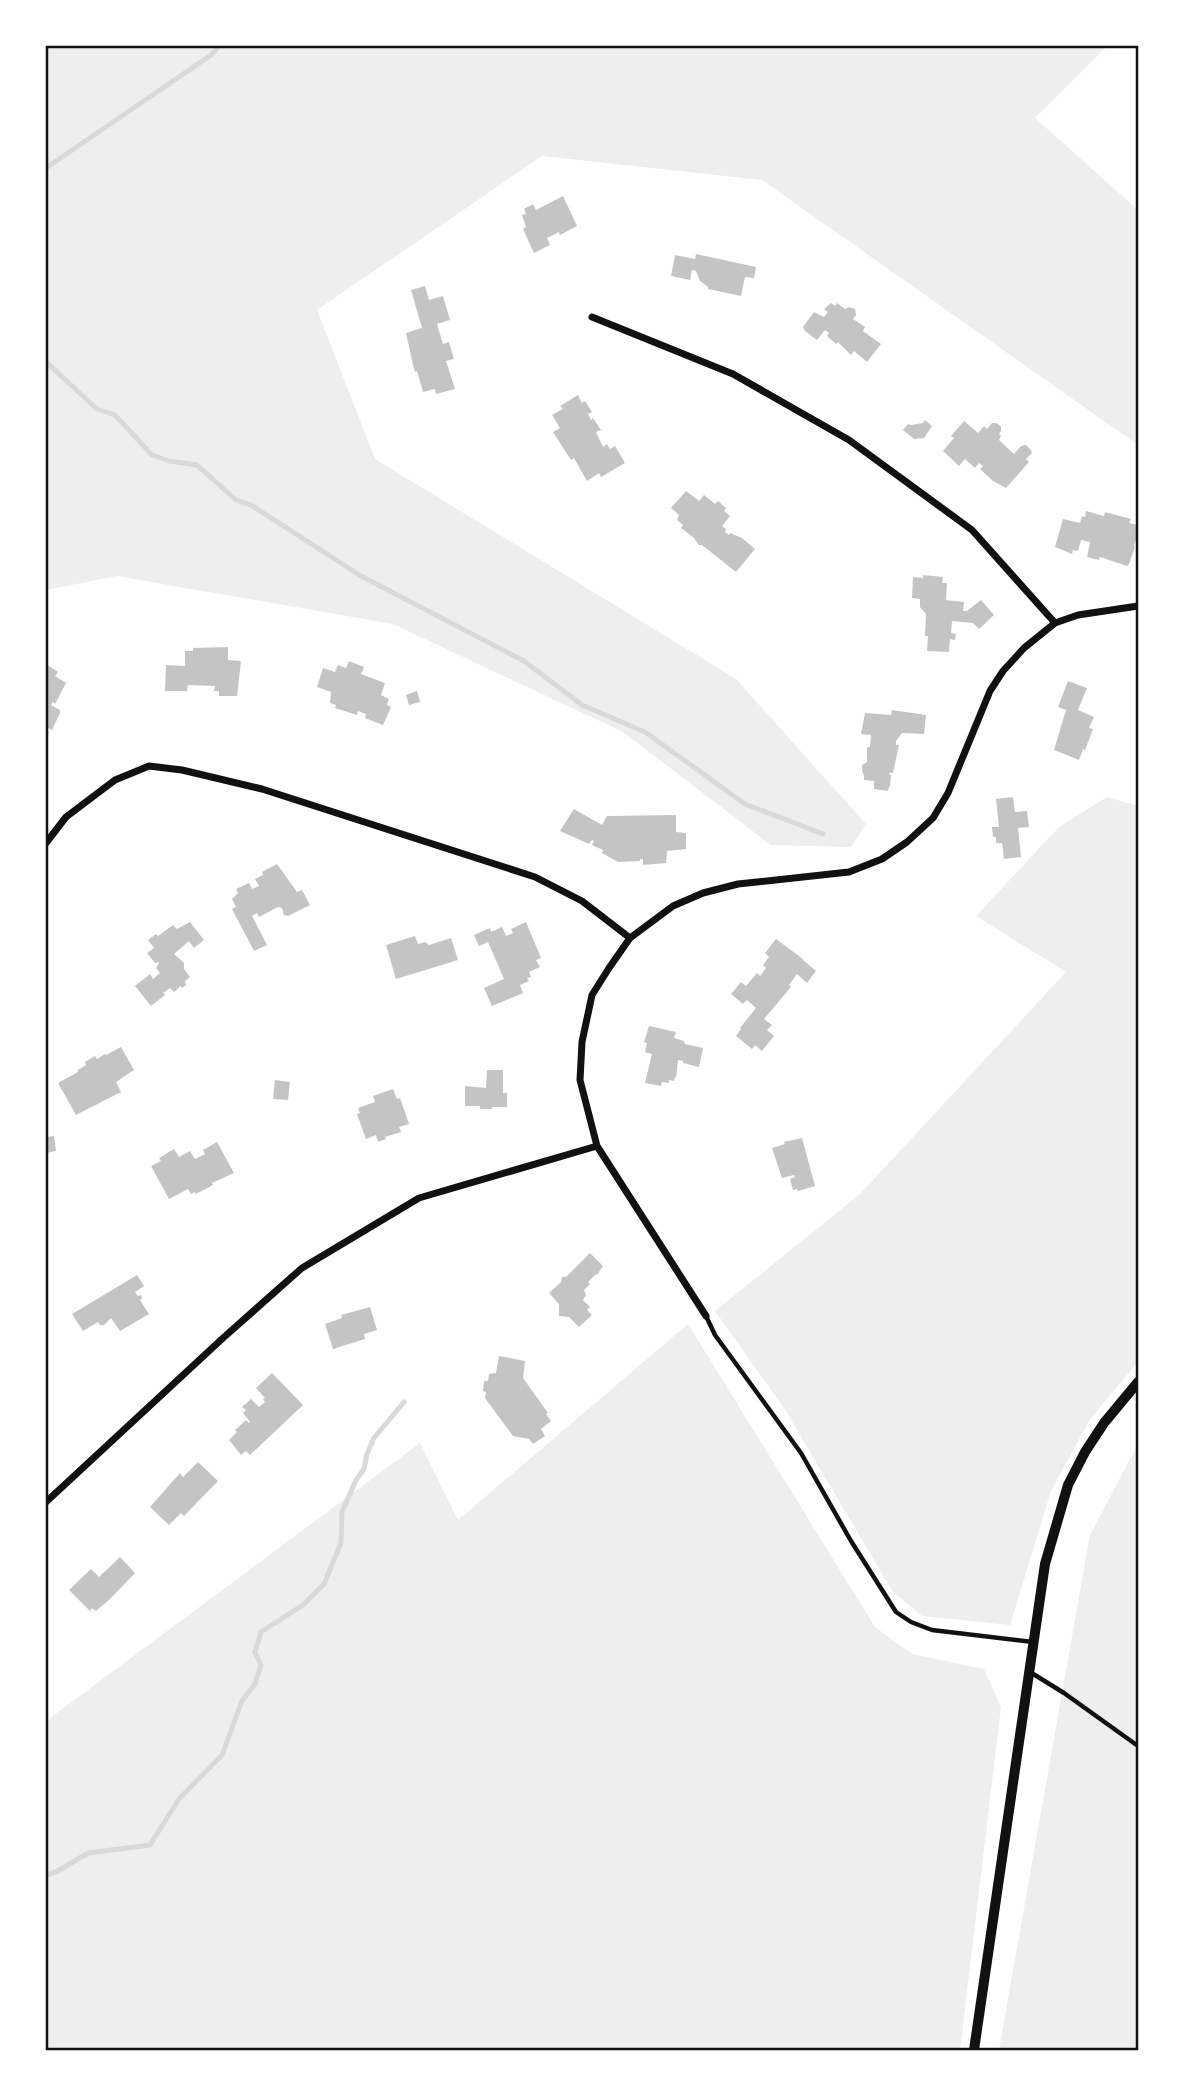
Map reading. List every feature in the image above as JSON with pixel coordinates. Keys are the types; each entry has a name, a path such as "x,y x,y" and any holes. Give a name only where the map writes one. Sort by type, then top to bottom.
{"street":[{"path":"592,317 733,374 849,440 972,530 1055,624"},
{"path":"706,1316 597,1146 580,1080 582,1042 592,996 630,937 673,906 703,893 738,884 849,872 882,859 907,842 933,818 948,793 990,691 1003,671 1024,648 1055,624 1078,615 1139,606"},
{"path":"46,843 66,817 114,780 149,766 182,770 262,789 535,877 582,901 630,937"},
{"path":"46,1502 302,1268 419,1198 597,1146"},
{"path":"974,2050 1045,1564 1068,1485 1084,1452 1104,1423 1139,1382"}],"lane":[{"path":"706,1316 715,1335 801,1453 851,1541 896,1612 911,1622 932,1630 1034,1642"},
{"path":"1029,1672 1064,1693 1139,1746"}],"shaded area":[{"path":"46,46 1107,46 1035,118 1138,210 1138,445 762,180 542,156 317,310 375,459 736,679 866,824 851,847 771,845 623,732 393,624 117,576 46,590"},
{"path":"1107,797 1138,806 1138,1362 1090,1419 1051,1491 1010,1625 922,1616 893,1592 784,1408 715,1311 860,1194 1066,972 976,916 1059,827"},
{"path":"688,1324 875,1627 912,1654 984,1669 1001,1707 960,2050 46,2050 46,1721 420,1443 458,1520"},
{"path":"1138,1444 1138,2050 999,2050 1090,1535"}],"building":[{"path":"563,196 577,226 547,238 550,245 534,253 523,229 526,227 522,215 526,214 524,209 533,204 536,210"},
{"path":"696,254 756,267 754,278 745,277 741,296 708,289 700,281 696,271 692,270 690,280 671,276 675,255 695,259"},
{"path":"425,286 429,300 443,296 450,320 437,324 443,344 449,342 454,359 446,361 455,389 436,394 435,389 423,392 417,371 415,372 406,333 422,328 411,290"},
{"path":"831,303 835,306 837,303 845,309 855,309 856,315 853,319 865,327 863,331 881,344 867,362 854,351 851,355 838,342 836,344 827,336 829,333 825,330 817,340 805,331 803,327 814,312 824,317 828,312 824,309"},
{"path":"578,395 592,412 588,414 591,420 593,418 601,430 596,432 603,447 607,444 610,449 615,446 625,463 601,477 599,473 587,481 574,458 571,460 553,432 560,428 552,415 563,409 560,406"},
{"path":"925,420 932,426 924,438 914,439 903,430 908,424 923,423"},
{"path":"964,421 978,433 984,426 987,429 992,423 996,423 1001,426 999,440 1014,454 1021,446 1026,445 1031,450 1032,453 1026,459 1029,462 1006,488 980,469 983,466 979,463 975,468 965,459 959,466 943,451"},
{"path":"686,491 699,501 704,495 715,504 718,501 730,516 722,526 726,529 725,532 742,538 755,549 736,572 681,528 683,525 677,520 679,515 671,508"},
{"path":"1086,511 1104,516 1105,512 1131,519 1129,523 1138,525 1135,547 1127,566 1100,557 1099,560 1087,557 1090,542 1081,540 1078,551 1073,550 1072,554 1055,547 1063,519 1080,523"},
{"path":"923,575 943,577 942,583 947,583 946,600 964,602 963,611 981,600 994,615 979,629 973,623 952,621 951,633 956,634 955,640 950,639 949,652 927,651 926,614 920,607 920,599 912,598 913,577 923,578"},
{"path":"228,647 228,660 241,661 237,696 219,696 219,691 214,691 215,686 188,685 187,691 165,691 166,665 185,666 185,651 193,651 193,648"},
{"path":"349,661 364,667 361,674 385,683 381,695 389,699 387,705 391,707 383,725 365,718 366,714 358,711 357,715 335,708 336,705 330,703 331,692 317,687 323,668 335,672 338,665 346,668"},
{"path":"46,664 58,672 55,676 66,683 55,704 53,702 51,705 60,710 60,713 52,730 48,728 46,731"},
{"path":"1068,681 1087,688 1078,710 1094,717 1089,728 1093,729 1079,760 1054,750 1066,710 1058,707"},
{"path":"417,691 420,702 409,705 406,695"},
{"path":"892,710 926,715 924,734 902,733 896,741 896,745 899,745 893,773 889,773 891,775 888,791 874,789 874,781 864,780 862,765 867,762 867,747 870,747 871,735 861,734 865,713 891,715"},
{"path":"1013,797 1015,812 1027,811 1029,827 1018,828 1021,857 1004,859 1002,843 996,843 996,837 993,837 992,827 999,827 996,799"},
{"path":"574,809 602,825 607,816 676,815 676,832 686,833 686,849 667,851 666,863 643,865 643,859 618,862 592,845 594,841 589,844 560,831"},
{"path":"277,864 297,892 302,890 310,905 288,916 278,907 259,917 257,913 252,916 267,945 254,951 232,909 236,907 232,899 238,893 236,889 249,883 252,889 259,886 255,879"},
{"path":"190,922 204,940 194,948 189,941 174,954 184,963 184,969 190,977 182,988 181,986 174,992 170,988 151,1006 135,986 150,974 153,979 160,973 156,968 159,963 155,963 147,953 154,948 148,940 173,925 177,929"},
{"path":"526,922 541,958 536,960 540,967 529,972 529,981 520,985 523,993 492,1006 484,988 504,979 488,942 479,946 474,935 490,928 491,932 502,927 506,936 513,933 511,929"},
{"path":"415,936 418,944 425,942 429,945 451,938 458,960 396,979 386,945"},
{"path":"776,939 816,971 807,983 797,974 789,985 791,987 764,1019 772,1025 767,1030 774,1036 762,1051 755,1045 752,1049 736,1036 756,1008 747,1000 743,1004 731,994 741,982 746,986 757,973 760,976 769,957 765,953"},
{"path":"649,1026 676,1032 674,1038 703,1048 699,1067 678,1060 674,1081 662,1082 661,1086 645,1083 652,1054 645,1052 647,1043 644,1042"},
{"path":"121,1047 134,1070 116,1082 121,1092 76,1115 58,1083 78,1072 86,1065 85,1062 95,1056 97,1059"},
{"path":"487,1070 503,1070 503,1093 507,1093 507,1107 480,1109 480,1106 465,1106 465,1086 486,1088"},
{"path":"275,1080 290,1082 288,1100 273,1099"},
{"path":"393,1089 397,1099 400,1098 409,1124 399,1127 401,1132 378,1142 376,1135 366,1139 357,1114 360,1113 358,1108 375,1102 373,1096"},
{"path":"54,1136 56,1151 46,1153 46,1137"},
{"path":"802,1138 815,1186 798,1191 793,1190 790,1179 795,1177 794,1175 782,1178 772,1148"},
{"path":"217,1142 234,1173 196,1194 191,1194 188,1189 169,1199 151,1166 174,1149 179,1157 190,1151 195,1159 205,1154 203,1150"},
{"path":"590,1253 603,1266 584,1290 586,1295 583,1300 590,1307 587,1310 592,1315 579,1327 569,1317 559,1316 559,1304 549,1293 561,1282 562,1277 566,1277"},
{"path":"137,1275 144,1286 135,1292 138,1296 141,1295 140,1300 149,1314 120,1331 111,1318 104,1325 98,1322 83,1331 72,1314"},
{"path":"370,1307 377,1330 364,1334 365,1339 333,1349 325,1324 342,1318 341,1315"},
{"path":"499,1356 525,1361 523,1378 548,1413 546,1414 551,1421 541,1429 545,1436 533,1444 529,1439 513,1436 485,1398 484,1381 488,1381 489,1374 496,1373"},
{"path":"272,1373 303,1405 250,1455 246,1451 241,1455 229,1440 246,1420 250,1422 243,1413 246,1410 242,1407 251,1399 259,1407 265,1402 265,1398 256,1388"},
{"path":"198,1462 218,1481 184,1516 181,1513 169,1525 150,1507 180,1473 183,1477"},
{"path":"120,1557 135,1573 96,1611 92,1608 90,1611 69,1590 91,1569 99,1577"}],"waterway":[{"path":"46,168 211,55 219,46"},
{"path":"46,362 97,409 115,415 152,455 169,461 197,465 236,500 251,505 361,576 524,661 582,705 645,732 745,804 823,834"},
{"path":"46,1875 88,1853 150,1845 179,1799 222,1755 242,1701 255,1684 261,1665 255,1652 261,1632 303,1605 324,1584 341,1543 342,1512 356,1480 364,1469 374,1438 404,1402"}]}
